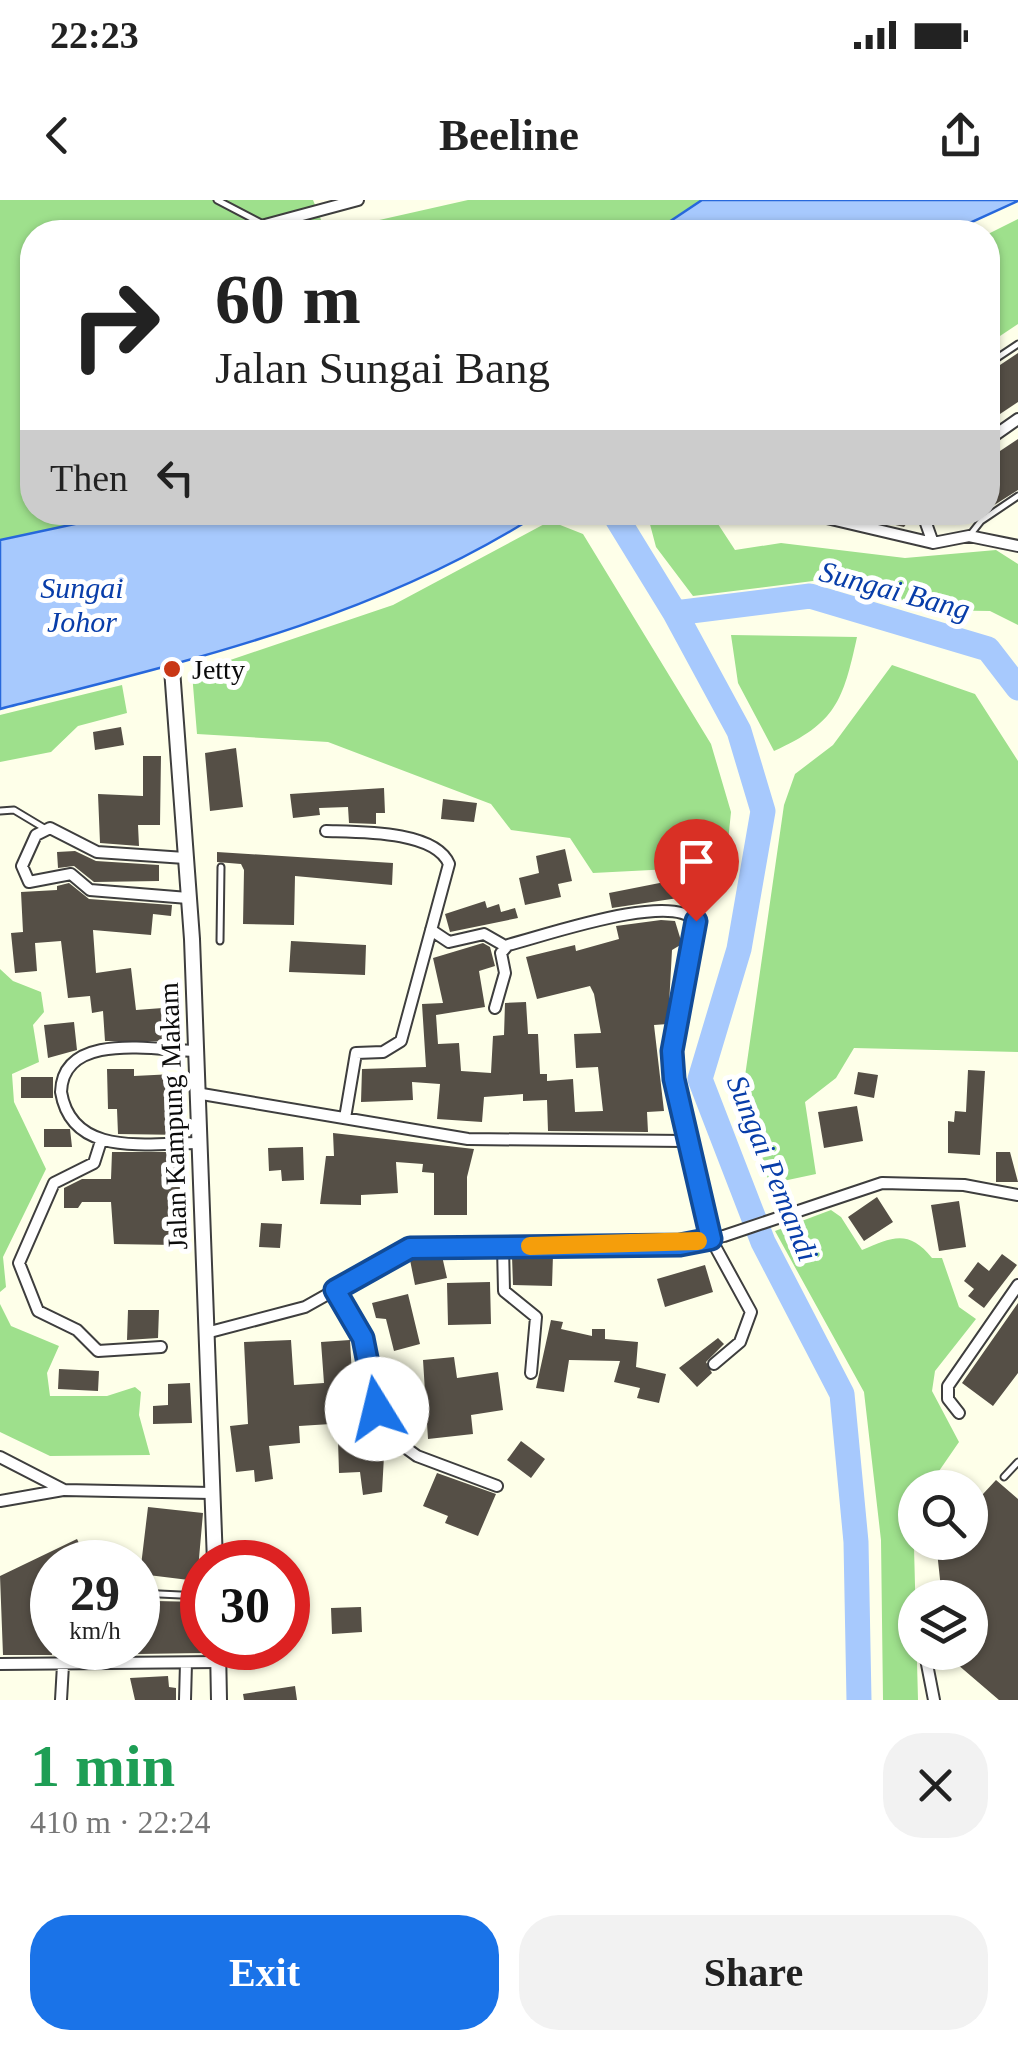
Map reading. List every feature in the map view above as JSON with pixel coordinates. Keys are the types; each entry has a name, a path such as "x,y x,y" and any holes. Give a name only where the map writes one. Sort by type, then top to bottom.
{"street":[{"path":"277,220 327,204 358,200"},
{"path":"856,525 933,543 969,536 1018,546"},
{"path":"927,525 933,543"},
{"name":"Jalan Kampung Makam","path":"172,669 188,898 214,1540"},
{"path":"185,858 97,852 44,828 36,835 22,866 29,882 70,874 90,890 188,898"},
{"path":"326,831 410,839 445,856 448,868 401,1040 383,1052 356,1053 345,1118"},
{"path":"431,930 449,942 486,934 504,946 633,913 678,909 696,921 672,1051 685,1141 711,1239 750,1312 740,1342 714,1364"},
{"path":"495,1008 505,974 501,953 504,946"},
{"path":"194,1051 101,1049 84,1054 72,1065 61,1085 66,1110 78,1126 101,1142 198,1143"},
{"path":"196,1093 496,1142 685,1141"},
{"path":"101,1142 94,1162 50,1188 21,1256 22,1278 42,1316 77,1330 98,1351 162,1347"},
{"path":"206,1334 280,1317 410,1248 680,1245 724,1236 882,1183 964,1185 1018,1195"},
{"path":"503,1246 504,1292 536,1318 531,1373"},
{"path":"959,1413 948,1399 948,1386 1018,1285"},
{"path":"335,1290 363,1338 377,1409 399,1443 417,1456 497,1486"},
{"path":"0,1456 64,1490"},
{"path":"0,1501 64,1490 211,1494"},
{"path":"0,1664 30,1664"},
{"path":"61,1700 63,1670"},
{"path":"185,1700 186,1670"},
{"path":"218,1670 219,1700"},
{"path":"928,1670 934,1700"}],"lane":[{"path":"217,200 257,220"},
{"path":"969,536 977,525"},
{"path":"0,811 14,810 44,828"},
{"path":"220,941 221,866"},
{"path":"1004,1477 1018,1462"}],"green space":[{"path":"0,200 313,200 321,220 20,220 20,525 70,525 0,540"},
{"path":"468,200 702,200 672,220 379,220"},
{"path":"1018,219 1018,324 1000,336 1000,228"},
{"path":"543,525 560,525 583,534 711,744 731,812 724,882 690,868 593,873 570,838 511,830 491,804 328,742 197,734 192,673 393,605"},
{"path":"650,525 719,525 735,550 781,543 905,558 996,550 1018,564 1018,625 990,611 921,610 871,585 813,581 693,596 656,547"},
{"path":"731,635 857,637 847,678 834,708 811,730 774,751 738,683"},
{"path":"892,665 975,694 1018,761 1018,1052 854,1048 836,1078 805,1102 816,1174 769,1184 744,1083 784,805 795,774 833,745"},
{"path":"122,685 127,713 78,726 51,752 0,762 0,715"},
{"path":"0,969 13,981 41,992 44,1012 33,1025 39,1062 12,1074 14,1102 46,1169 3,1257 6,1287 0,1292"},
{"path":"831,1210 841,1217 862,1250 882,1242 908,1239 932,1258 942,1258 959,1307 976,1319 935,1371 932,1391 959,1442 940,1470 898,1470 898,1560 914,1560 915,1580 898,1580 898,1670 917,1670 918,1700 883,1700 881,1540 864,1392 775,1231"},
{"path":"0,1304 11,1326 59,1346 47,1373 50,1396 107,1396 135,1387 141,1392 139,1415 150,1455 50,1456 0,1432"}],"water":[{"path":"702,200 1018,200 976,220 672,220"},
{"name":"Sungai Johor","path":"70,525 520,525 412,582 279,633 0,709 0,540"}],"building":[{"path":"1018,353 1018,402 1000,414 1000,365"},
{"path":"1018,439 1018,490 1000,501 1000,451"},
{"path":"121,727 124,745 95,750 93,732"},
{"path":"236,748 243,807 210,811 205,753"},
{"path":"143,756 161,756 160,825 138,825 139,846 100,843 98,794 143,796"},
{"path":"384,788 385,813 376,813 376,824 349,823 348,807 319,808 320,815 293,818 290,794"},
{"path":"443,799 477,803 474,822 441,819"},
{"path":"565,849 572,881 558,884 561,897 525,905 519,878 539,873 536,856"},
{"path":"75,851 96,861 159,865 159,881 94,882 74,866 58,868 57,852"},
{"path":"217,852 393,863 392,885 295,876 294,925 243,924 244,870 241,864 217,862"},
{"path":"695,876 698,895 612,908 609,893"},
{"path":"69,883 89,899 172,905 171,916 153,914 151,935 93,930 96,973 131,968 136,1010 176,1007 178,1041 105,1041 103,1011 92,1013 90,996 68,998 61,941 35,943 37,971 15,973 11,933 23,932 21,892 57,890 57,886"},
{"path":"485,901 487,908 499,904 501,912 515,908 518,918 450,932 445,914"},
{"path":"675,921 682,944 672,950 668,1024 654,1025 664,1111 647,1112 648,1132 548,1131 547,1100 523,1101 523,1094 484,1097 482,1122 437,1119 440,1084 412,1082 413,1100 361,1102 362,1069 426,1067 422,1004 443,1003 433,958 483,943 490,947 495,966 479,971 485,1007 436,1015 438,1044 459,1043 461,1071 491,1073 493,1036 504,1035 505,1003 526,1002 528,1034 538,1034 540,1074 547,1074 547,1081 573,1079 575,1112 603,1111 598,1067 576,1068 574,1034 601,1033 590,986 537,999 526,957 575,945 576,951 619,939 616,926"},
{"path":"291,941 366,945 365,975 289,972"},
{"path":"74,1022 77,1050 48,1058 44,1025"},
{"path":"107,1069 134,1069 134,1076 174,1074 175,1111 184,1111 185,1135 118,1134 117,1109 108,1109"},
{"path":"968,1070 985,1071 980,1155 948,1153 948,1121 954,1122 955,1111 966,1112"},
{"path":"858,1072 878,1075 874,1098 854,1094"},
{"path":"21,1077 53,1077 53,1098 21,1098"},
{"path":"857,1106 863,1141 824,1148 818,1112"},
{"path":"44,1129 70,1129 72,1147 44,1147"},
{"path":"333,1133 474,1149 467,1177 467,1215 434,1215 434,1173 422,1172 423,1164 396,1162 398,1193 361,1195 361,1205 320,1204 326,1156 334,1156"},
{"path":"303,1147 304,1180 282,1181 281,1170 269,1171 268,1148"},
{"path":"112,1152 188,1152 188,1171 179,1171 181,1211 172,1212 175,1245 114,1244 111,1202 82,1202 78,1208 64,1208 64,1188 82,1179 111,1179"},
{"path":"996,1152 1010,1152 1018,1182 996,1182"},
{"path":"877,1197 893,1222 864,1241 848,1217"},
{"path":"959,1201 966,1247 939,1251 931,1205"},
{"path":"261,1223 282,1224 280,1248 259,1247"},
{"path":"1002,1254 1017,1265 984,1308 968,1296 974,1289 964,1281 978,1262 989,1271"},
{"path":"553,1255 552,1286 513,1285 512,1256"},
{"path":"442,1256 447,1278 415,1285 410,1260"},
{"path":"705,1265 713,1292 665,1307 657,1279"},
{"path":"490,1282 491,1324 448,1325 447,1283"},
{"path":"408,1294 420,1344 394,1351 386,1319 376,1318 372,1303"},
{"path":"1018,1303 1018,1373 993,1406 962,1383"},
{"path":"128,1310 159,1310 158,1338 127,1340"},
{"path":"551,1320 563,1322 561,1329 592,1336 592,1329 605,1329 605,1339 638,1342 636,1367 666,1374 659,1403 637,1398 640,1388 614,1382 620,1361 569,1360 564,1392 536,1388"},
{"path":"718,1338 724,1344 706,1362 712,1373 697,1387 679,1368"},
{"path":"291,1340 294,1385 324,1383 321,1342 350,1340 353,1393 329,1395 331,1424 299,1426 300,1443 269,1446 273,1479 255,1482 254,1470 236,1472 230,1426 248,1424 244,1342"},
{"path":"454,1357 457,1378 498,1372 503,1410 471,1415 473,1434 428,1439 423,1360"},
{"path":"59,1369 99,1371 98,1391 58,1389"},
{"path":"190,1383 192,1423 153,1424 153,1406 168,1405 168,1384"},
{"path":"385,1438 382,1492 363,1495 360,1472 339,1473 338,1440"},
{"path":"521,1441 545,1459 531,1478 507,1460"},
{"path":"437,1473 496,1494 478,1536 445,1523 448,1516 423,1506"},
{"path":"996,1480 1018,1499 1018,1700 999,1700 964,1670 988,1670 988,1580 940,1580 938,1560 988,1560 988,1489"},
{"path":"148,1507 203,1513 201,1540 180,1540 180,1579 160,1576 160,1540 144,1540"},
{"path":"30,1562 30,1655 3,1655 0,1576"},
{"path":"160,1601 180,1602 180,1653 160,1654"},
{"path":"361,1607 362,1632 332,1634 331,1608"},
{"path":"168,1676 169,1687 176,1688 176,1700 135,1700 130,1678"},
{"path":"295,1686 297,1700 244,1700 243,1694"}],"waterway":[{"name":"Sungai Bang","path":"621,525 675,613 810,596 988,649 1018,688"},
{"name":"Sungai Pemandi","path":"675,613 739,731 763,811 739,949 700,1079 763,1242 842,1394 856,1542 859,1700"}],"slow traffic":[{"path":"530,1246 680,1245 698,1241"}],"place":[{"name":"Jetty","path":"172,669"}],"route":[{"path":"377,1409 363,1338 350,1309 335,1290 410,1248 680,1245 711,1239 677,1105 672,1051 696,921"}]}
